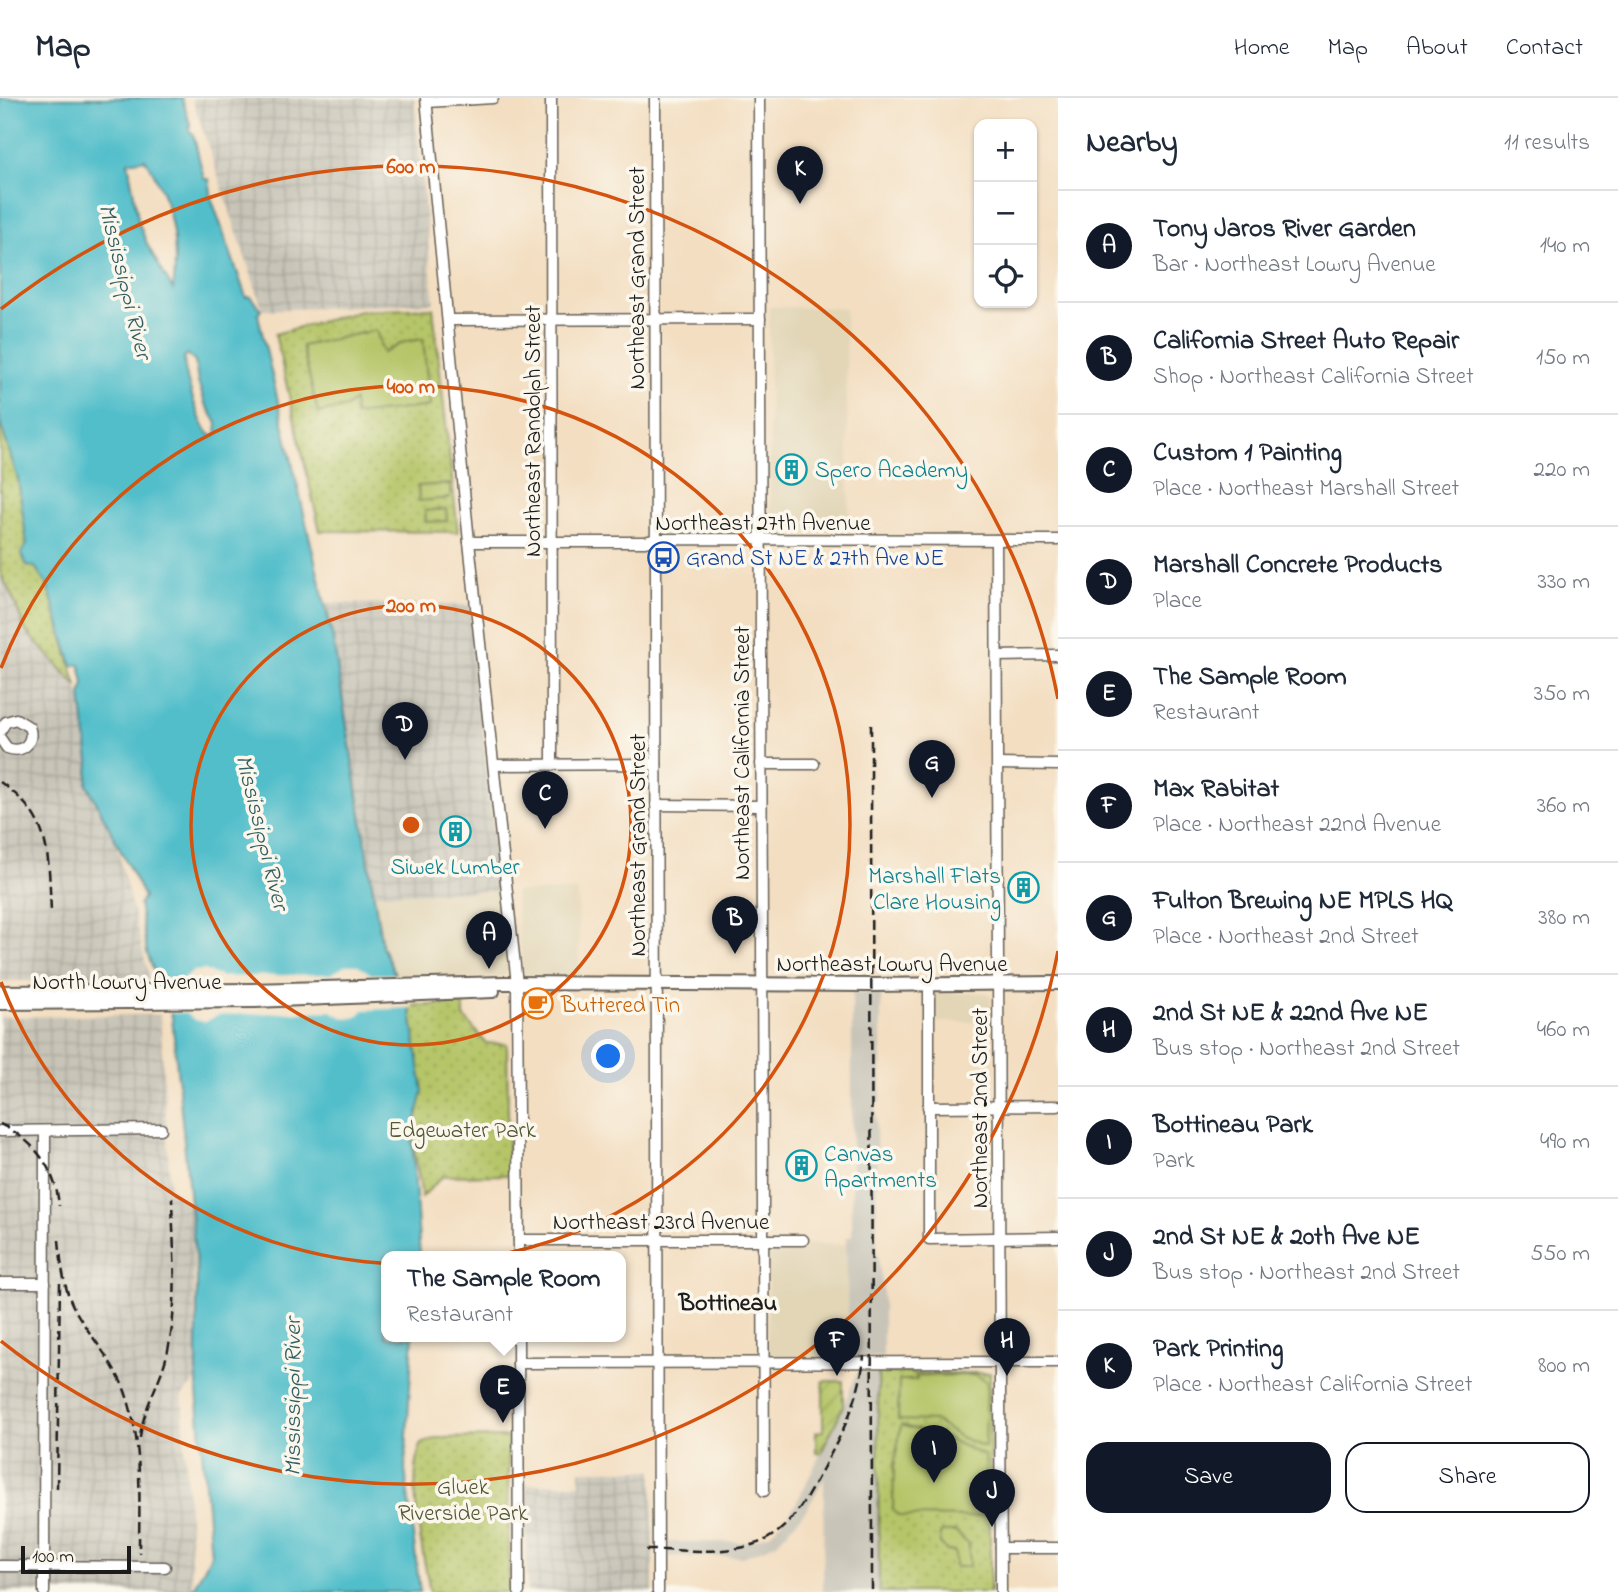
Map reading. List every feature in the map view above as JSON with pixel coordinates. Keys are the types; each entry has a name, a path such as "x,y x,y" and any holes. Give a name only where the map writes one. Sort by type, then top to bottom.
{"main road":[{"name":"Northeast Lowry Avenue","path":"253,996 517,984 1058,983"},
{"name":"North Lowry Avenue","path":"0,992 253,996"},
{"name":"North Lowry Avenue","path":"0,1003 253,996"}],"street":[{"path":"493,98 427,100 469,542 517,984 519,1251"},
{"name":"Northeast Randolph Street","path":"551,98 552,764"},
{"name":"Northeast Grand Street","path":"655,98 659,1592"},
{"name":"Northeast California Street","path":"759,98 764,1491"},
{"path":"449,320 760,319"},
{"name":"Northeast 2nd Street","path":"996,540 1001,1592"},
{"name":"Northeast 27th Avenue","path":"469,542 1058,540"},
{"path":"997,656 1058,655"},
{"path":"0,731 6,722 16,719 25,723 31,731 29,742 22,749 12,750 1,743"},
{"path":"494,765 656,764"},
{"path":"761,764 814,764"},
{"path":"998,765 1058,765"},
{"path":"656,805 761,806"},
{"path":"929,985 929,1238 1058,1237"},
{"path":"928,1107 1058,1106"},
{"path":"0,1131 161,1129"},
{"path":"44,1592 45,1131"},
{"name":"Northeast 23rd Avenue","path":"519,1240 803,1240"},
{"path":"0,1283 45,1283"},
{"path":"518,1342 519,1592"},
{"path":"518,1363 1058,1362"},
{"path":"1001,1548 1058,1548"},
{"path":"0,1566 165,1567"}],"shaded area":[{"path":"192,98 414,98 434,303 263,310"},
{"path":"769,307 845,308 850,530 770,530"},
{"path":"0,573 26,631 77,686 150,980 0,981"},
{"path":"325,603 469,605 500,891 373,894"},
{"path":"500,891 508,965 508,971 502,977 429,981 427,975 395,974 382,946 373,894"},
{"path":"578,891 580,976 523,976 515,892"},
{"path":"852,992 881,992 881,1102 876,1102 877,1250 883,1290 883,1357 849,1357 846,1244 847,1237 852,1236"},
{"path":"929,993 986,993 991,998 991,1022 928,1022"},
{"path":"160,1015 170,1189 192,1207 197,1379 182,1396 193,1592 0,1592 0,1017"},
{"path":"773,1244 846,1244 849,1357 767,1354 768,1247"},
{"path":"857,1372 878,1373 879,1592 823,1592 824,1479 807,1509 777,1543 743,1557 668,1556 668,1542 748,1542 770,1534 798,1500 842,1410"},
{"path":"580,1470 653,1470 653,1592 527,1592 526,1484 580,1484"}],"green space":[{"path":"433,308 458,532 320,531 275,334 360,311"},
{"path":"376,330 383,353 404,342 423,339 430,406 355,415 354,401 346,407 318,413 302,346"},
{"path":"0,422 18,479 27,544 35,567 47,584 77,686 26,631 0,573"},
{"path":"450,484 450,498 419,501 418,486"},
{"path":"446,509 447,521 426,522 425,511"},
{"name":"Edgewater Park","path":"464,1004 464,1017 486,1043 507,1044 509,1175 443,1176 422,1197 412,1137 422,1091 410,1006"},
{"path":"878,1373 990,1373 990,1592 879,1592"},
{"path":"976,1375 987,1382 985,1447 960,1437 935,1421 898,1420 899,1380 917,1380 916,1376"},
{"path":"823,1381 843,1381 843,1407 821,1453 816,1453 816,1432 823,1431"},
{"path":"901,1425 948,1439 985,1456 987,1513 976,1517 899,1516 893,1510 894,1466"},
{"name":"Gluek Riverside Park","path":"508,1437 509,1592 430,1592 416,1498 415,1479 421,1444 438,1438"},
{"path":"942,1532 956,1532 969,1545 969,1567 955,1567 955,1552 947,1551 940,1544"}],"water":[{"name":"Mississippi River","path":"0,98 182,98 190,124 189,132 193,133 204,179 209,179 212,200 246,297 250,296 261,309 258,315 333,639 382,946 410,1006 423,1091 412,1137 420,1251 381,1251 381,1342 413,1342 405,1469 420,1592 191,1592 211,1555 197,1391 197,1275 172,1017 147,953 139,904 144,897 87,784 89,761 81,696 84,683 80,665 72,665 47,584 35,567 27,566 21,553 27,544 18,479 0,422","holes":["145,159 167,205 174,238 173,290 139,224 128,162","188,354 195,362 205,403 217,423 216,434 212,436 197,412 184,357"]}],"pier":[{"path":"347,965 358,965 371,974 399,974 414,1008 363,1010 351,1018 331,1011 218,1015 205,1022 195,1020 185,1013 166,1013 153,979 183,979 194,971 204,970 221,977 331,974"}],"railway":[{"path":"871,725 872,1592"},
{"path":"0,782 29,809 44,839 51,911"},
{"path":"0,1124 23,1138 41,1157 53,1180 59,1206"},
{"path":"140,1438 145,1415 165,1361 171,1331 174,1274 172,1198"},
{"path":"59,1240 64,1281 72,1304 116,1372 132,1416 139,1474 139,1553"},
{"path":"57,1488 60,1282"},
{"path":"646,1550 712,1551 739,1548 765,1540 786,1525 809,1493 843,1429 859,1387 864,1356"}],"place":[{"name":"Park Printing","path":"800,204"},
{"name":"Spero Academy","path":"792,469"},
{"name":"Grand St NE & 27th Ave NE","path":"663,557"},
{"name":"Marshall Concrete Products","path":"405,760"},
{"name":"Fulton Brewing NE MPLS HQ","path":"932,798"},
{"name":"Custom 1 Painting","path":"545,829"},
{"name":"Siwek Lumber","path":"455,832"},
{"name":"Marshall Flats Clare Housing","path":"1024,888"},
{"name":"California Street Auto Repair","path":"735,954"},
{"name":"Tony Jaros River Garden","path":"489,969"},
{"name":"Buttered Tin","path":"538,1004"},
{"name":"Canvas Apartments","path":"801,1166"},
{"name":"Max Rabitat","path":"837,1376"},
{"name":"2nd St NE & 22nd Ave NE","path":"1007,1376"},
{"name":"The Sample Room","path":"503,1423"},
{"name":"Bottineau Park","path":"934,1483"},
{"name":"2nd St NE & 20th Ave NE","path":"992,1527"}],"district":[{"name":"Bottineau","path":"728,1302"}]}
